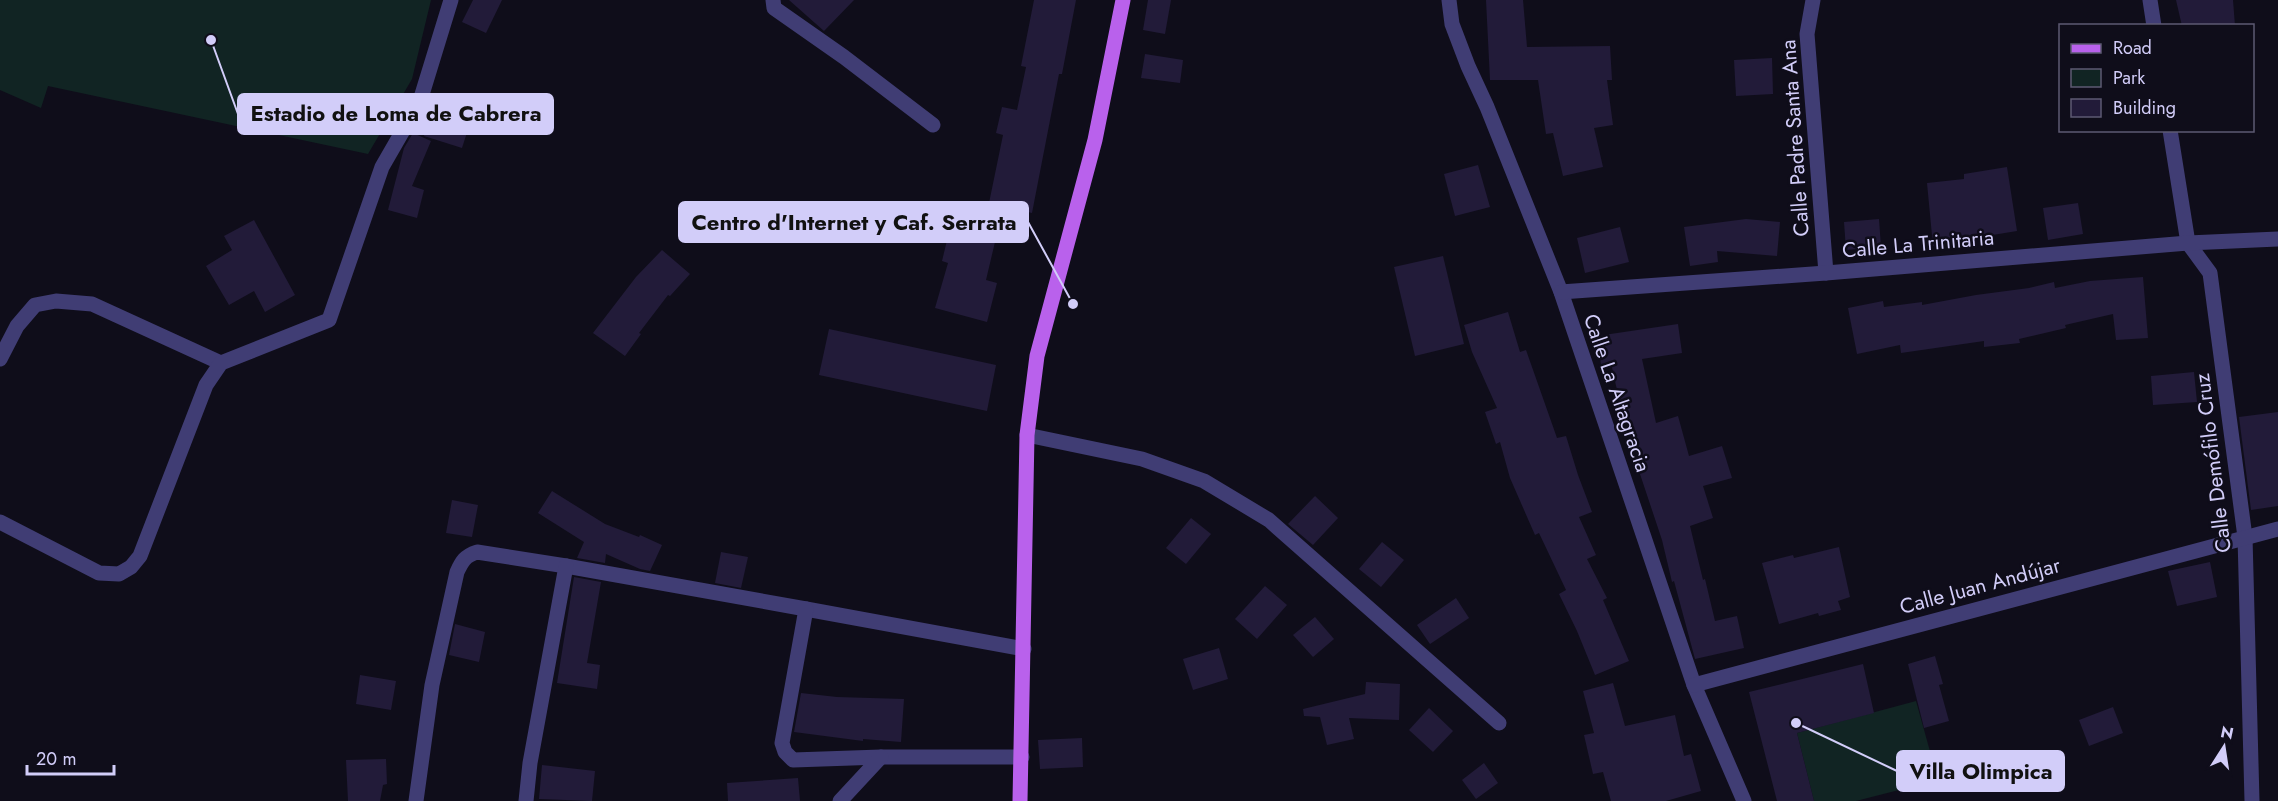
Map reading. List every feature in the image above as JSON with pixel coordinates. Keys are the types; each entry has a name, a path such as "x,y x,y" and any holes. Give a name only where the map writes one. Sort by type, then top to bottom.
{"main road":[{"path":"1020,801 1027,435 1037,356 1095,140 1123,0"}],"street":[{"path":"0,522 99,573 119,574 131,567 140,556 206,385 221,363 329,320 382,167 420,101 451,0"},
{"path":"773,0 774,8 844,57 933,125"},
{"name":"Calle La Altagracia","path":"1449,0 1452,24 1468,66 1487,107 1561,292 1694,685 1744,801"},
{"name":"Calle Padre Santa Ana","path":"1813,0 1808,34 1826,273"},
{"path":"2150,0 2154,24"},
{"name":"Calle Demófilo Cruz","path":"2170,132 2188,243 2210,273 2245,537 2252,801"},
{"name":"Calle La Trinitaria","path":"1561,292 2188,243 2278,239"},
{"path":"0,359 17,326 35,305 56,301 92,304 221,363"},
{"path":"1027,435 1142,459 1204,481 1269,520 1499,723"},
{"name":"Calle Juan Andújar","path":"1694,685 2278,529"},
{"path":"416,801 432,685 458,572 462,561 477,552 1024,649"},
{"path":"526,801 530,763 566,566"},
{"path":"806,609 782,743 785,752 793,760 881,757 1022,758"},
{"path":"840,801 881,757"}],"green space":[{"path":"0,0 431,0 412,79 368,154 48,86 41,108 0,90"},
{"path":"1916,701 1938,780 1856,801 1814,801 1797,733"}],"building":[{"path":"473,0 502,0 486,33 462,22"},
{"path":"789,0 854,0 824,31"},
{"path":"1034,0 1076,0 1032,213 989,203 1003,135 996,133 1002,107 1017,110 1026,67 1021,66"},
{"path":"1148,0 1171,0 1165,34 1143,30"},
{"path":"1486,0 1523,0 1527,47 1610,46 1612,80 1607,80 1613,125 1594,128 1603,167 1563,176 1553,133 1546,134 1538,80 1490,80"},
{"path":"2176,0 2233,0 2235,24 2182,24"},
{"path":"1145,54 1183,60 1180,83 1141,78"},
{"path":"1772,58 1773,94 1736,96 1734,60"},
{"path":"433,108 471,120 462,148 424,136"},
{"path":"413,133 431,141 412,186 424,190 417,218 388,210 404,148"},
{"path":"1478,165 1490,207 1455,216 1444,174"},
{"path":"2007,167 2017,231 1968,239 1968,242 1933,246 1927,183 1964,179 1964,174"},
{"path":"2078,203 2083,234 2048,240 2043,208"},
{"path":"1746,219 1780,222 1777,256 1717,251 1718,262 1690,266 1684,227"},
{"path":"1879,219 1881,247 1846,250 1844,222"},
{"path":"254,220 295,295 265,312 254,291 229,305 206,266 232,250 224,236"},
{"path":"1620,227 1629,262 1585,273 1577,238"},
{"path":"949,232 995,242 986,280 997,283 987,322 935,308 948,263 942,261"},
{"path":"662,250 690,274 670,296 668,295 639,333 641,334 625,356 593,333 636,277"},
{"path":"1443,256 1464,344 1415,356 1394,267"},
{"path":"2143,277 2148,338 2116,340 2113,314 2019,339 2020,343 1984,347 1984,341 1901,353 1900,345 1857,354 1848,308 1883,301 1884,307 1922,302 1922,305 2054,282 2055,288 2090,281"},
{"path":"1508,312 1520,352 1526,350 1557,438 1566,436 1592,512 1579,517 1596,555 1587,559 1607,598 1603,600 1629,661 1595,675 1559,594 1566,590 1539,533 1535,535 1510,478 1500,442 1496,444 1485,412 1497,408 1472,352 1464,325"},
{"path":"1678,324 1682,353 1642,359 1656,423 1678,416 1689,456 1722,446 1732,478 1703,486 1713,518 1690,526 1715,621 1737,616 1744,648 1695,659 1662,540 1639,471 1641,470 1626,417 1623,417 1611,363 1601,365 1597,336"},
{"path":"829,329 996,365 987,411 819,375"},
{"path":"2194,372 2197,402 2153,405 2151,376"},
{"path":"2278,412 2278,506 2251,510 2239,417"},
{"path":"552,491 605,524 662,545 650,571 606,554 605,563 577,558 584,542 538,513"},
{"path":"1315,496 1338,518 1313,545 1288,524"},
{"path":"452,500 478,505 472,537 446,533"},
{"path":"1191,518 1211,534 1186,564 1166,548"},
{"path":"1382,542 1404,560 1381,587 1359,569"},
{"path":"1839,547 1850,597 1838,601 1841,610 1819,616 1818,613 1779,624 1762,563"},
{"path":"721,552 748,557 741,588 715,583"},
{"path":"2210,562 2217,597 2177,606 2168,571"},
{"path":"574,577 601,582 587,663 600,665 597,689 557,683"},
{"path":"1265,586 1287,605 1257,639 1235,619"},
{"path":"1456,598 1469,618 1430,644 1417,625"},
{"path":"1315,617 1334,639 1313,657 1293,635"},
{"path":"455,624 485,632 479,662 449,655"},
{"path":"1219,648 1228,679 1193,690 1183,659"},
{"path":"1935,656 1943,684 1939,685 1949,721 1924,728 1908,664"},
{"path":"1863,664 1874,713 1797,733 1814,801 1777,801 1749,692"},
{"path":"360,675 396,681 391,710 356,704"},
{"path":"1366,682 1400,684 1399,720 1349,718 1354,739 1327,745 1320,717 1304,716 1303,709 1365,694"},
{"path":"1613,683 1625,726 1675,715 1684,756 1691,754 1701,791 1666,801 1611,801 1603,772 1593,774 1584,735 1594,733 1583,691"},
{"path":"801,693 837,697 904,699 901,742 863,739 863,741 794,732"},
{"path":"2113,707 2123,733 2089,746 2079,720"},
{"path":"1429,708 1453,731 1433,752 1409,730"},
{"path":"1082,738 1083,767 1040,769 1038,740"},
{"path":"386,759 387,784 383,785 380,801 348,801 346,760"},
{"path":"1484,763 1498,783 1476,799 1462,780"},
{"path":"542,765 595,771 592,801 539,799"},
{"path":"798,778 800,801 728,801 727,783"}],"place":[{"name":"Estadio de Loma de Cabrera","path":"211,40"},
{"name":"Centro d'Internet y Caf. Serrata","path":"1073,304"},
{"name":"Villa Olimpica","path":"1796,723"}]}
